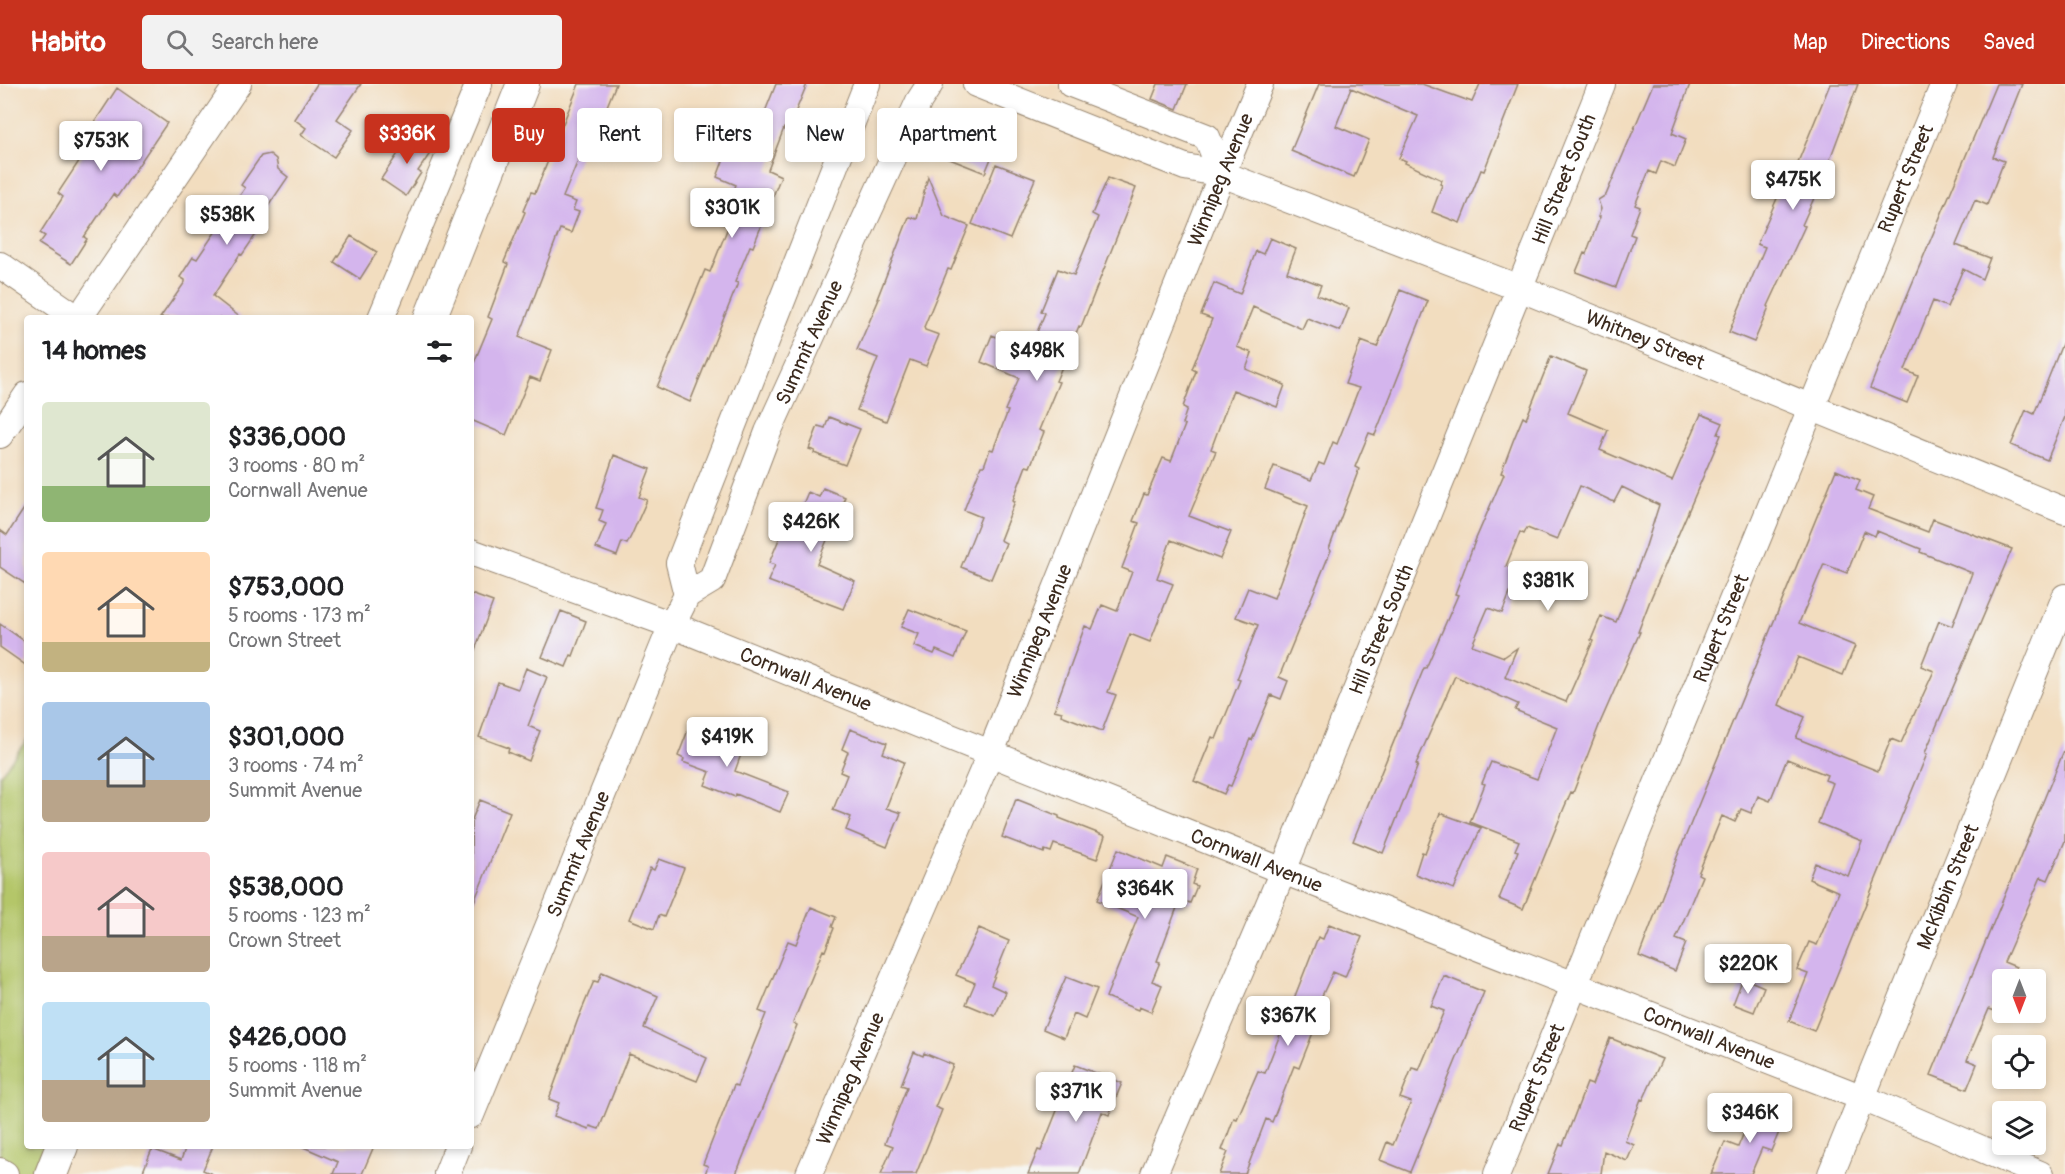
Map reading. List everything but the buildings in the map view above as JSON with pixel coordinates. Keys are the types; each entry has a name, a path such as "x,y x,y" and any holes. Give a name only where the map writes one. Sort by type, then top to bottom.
{"main road":[{"path":"431,315 523,84"},
{"path":"51,1174 61,1149"}],"street":[{"path":"87,315 238,84"},
{"path":"382,315 479,84"},
{"name":"Summit Avenue","path":"474,1108 672,625 687,595 712,580 768,432 914,111 930,84"},
{"name":"Whitney Street","path":"976,84 1185,167 1222,174 1519,288 2065,511"},
{"path":"1071,84 1207,136 1222,174"},
{"name":"Winnipeg Avenue","path":"809,1174 991,752 1260,84"},
{"name":"Hill Street South","path":"1154,1174 1283,871 1602,84"},
{"name":"Rupert Street","path":"1497,1174 1944,84"},
{"name":"Summit Avenue","path":"687,595 680,563 863,94"},
{"path":"0,265 84,315"},
{"path":"0,435 24,399"},
{"path":"736,418 768,432"},
{"name":"Cornwall Avenue","path":"474,553 672,625 1283,871 1863,1098 2040,1174"},
{"name":"McKibbin Street","path":"1831,1174 2065,597"},
{"path":"447,1174 457,1149"},
{"path":"0,1171 5,1174"}],"green space":[{"path":"24,744 24,1149 43,1149 34,1174 0,1174 0,775"}]}
